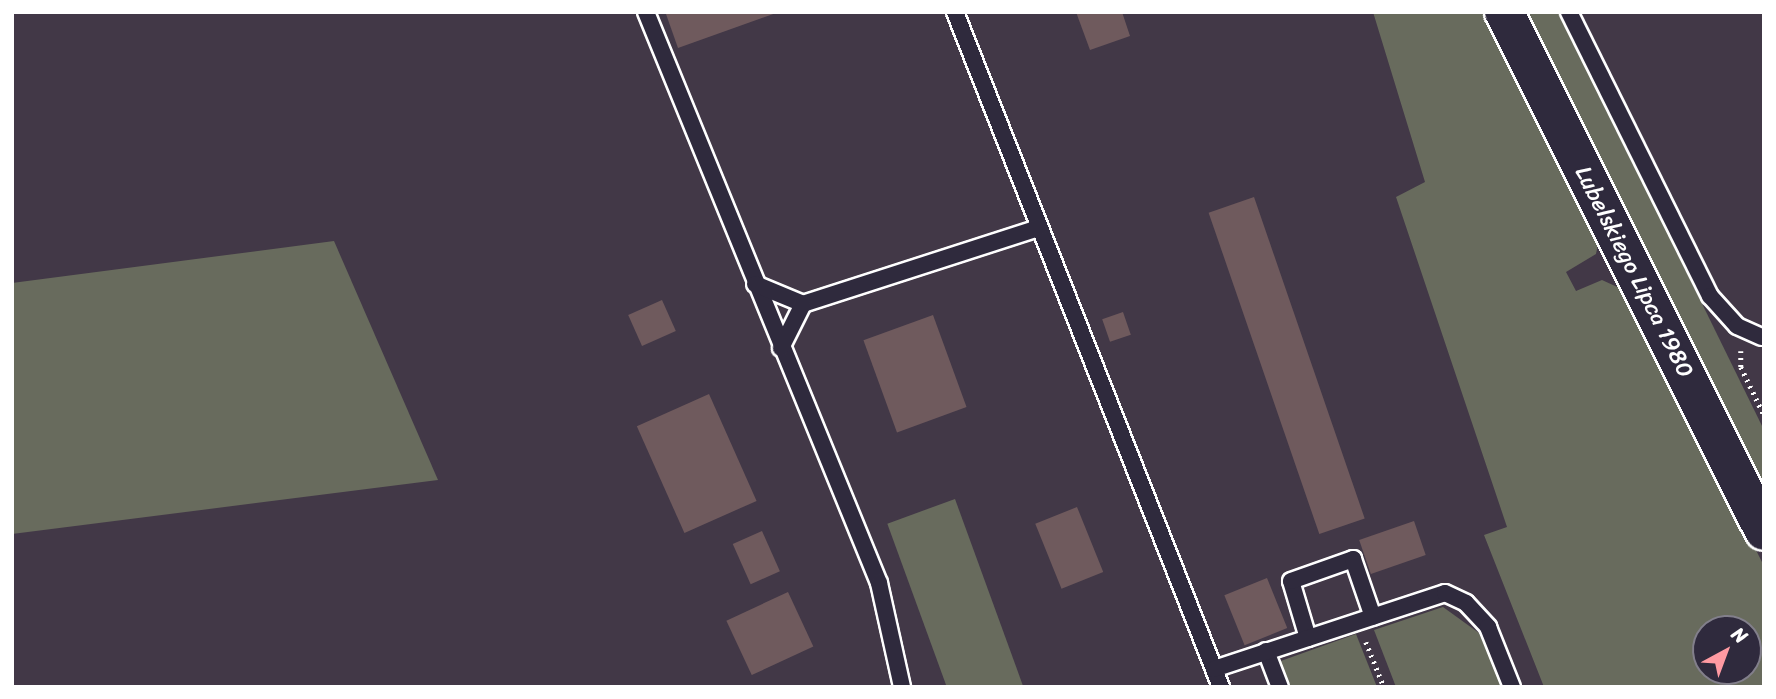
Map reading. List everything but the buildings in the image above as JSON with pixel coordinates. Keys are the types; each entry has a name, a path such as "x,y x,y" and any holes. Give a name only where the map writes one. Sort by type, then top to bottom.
{"main road":[{"name":"Lubelskiego Lipca 1980","path":"1504,12 1764,531"}],"lane":[{"path":"646,12 879,583 902,687"},
{"path":"955,12 1221,687"},
{"path":"1569,12 1710,296 1723,315 1754,334"},
{"path":"755,284 803,304 1039,228"},
{"path":"781,348 803,304"},
{"path":"1308,638 1291,581 1353,559 1366,619"},
{"path":"1214,668 1445,593 1457,597 1489,627 1512,687"},
{"path":"1266,652 1280,687"}],"path":[{"path":"1754,334 1741,367 1764,415"},
{"path":"1366,619 1384,687"}],"green space":[{"path":"1373,12 1487,12 1599,239 1596,254 1566,272 1576,291 1602,280 1626,291 1764,566 1764,687 1544,687 1484,535 1507,527 1396,197 1425,182"},
{"path":"1524,12 1559,12 1764,430 1764,494"},
{"path":"334,241 438,480 12,534 12,283"},
{"path":"955,499 1023,687 947,687 887,524"},
{"path":"1443,607 1479,633 1502,687 1396,687 1374,630"},
{"path":"1356,634 1377,687 1287,687 1278,662"}]}
